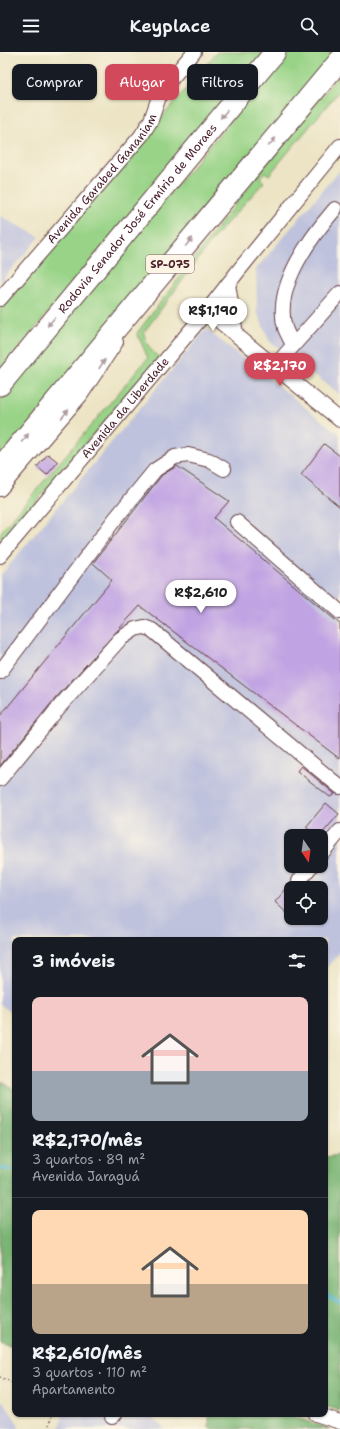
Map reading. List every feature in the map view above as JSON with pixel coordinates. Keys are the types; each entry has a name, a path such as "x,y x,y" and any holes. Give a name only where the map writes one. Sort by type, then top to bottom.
{"highway":[{"name":"Rodovia Senador José Ermírio de Moraes","path":"0,385 275,52"},
{"name":"SP-075","path":"0,468 340,60"}],"street":[{"name":"Avenida Garabed Gananiam","path":"0,300 141,136 151,120 161,91 194,52"},
{"name":"Avenida da Liberdade","path":"0,556 207,311 340,146"},
{"path":"293,345 285,328 284,314 286,290 291,272 321,225 335,209"},
{"path":"0,489 80,396 156,282"},
{"path":"228,284 236,334"},
{"path":"275,366 293,345 340,297"},
{"path":"207,311 340,420"},
{"path":"0,672 110,525 155,470 175,457 188,455 209,460 224,469"},
{"path":"237,522 340,612"},
{"path":"0,779 60,706 120,639 135,629 144,627 152,630 340,787"},
{"path":"328,846 340,831"},
{"path":"299,881 305,873"},
{"path":"325,1417 340,1422"}],"path":[{"path":"0,1377 12,1383"},
{"path":"48,1429 51,1417"}],"shaded area":[{"path":"340,170 340,394 270,342 257,312 256,269"},
{"path":"0,216 40,237 0,282"},
{"path":"206,329 340,435 340,952 328,966 328,937 12,937 12,1014 0,1004 0,576"},
{"path":"0,1401 4,1402 12,1417 18,1424 19,1429 0,1429"},
{"path":"62,1417 152,1417 165,1429 60,1429"}],"green space":[{"path":"217,52 264,52 254,64 207,64"},
{"path":"287,52 338,52 0,459 0,399 247,100 258,100 258,87"},
{"path":"340,74 340,90 269,175 265,172 260,178 264,182 216,235 144,332 148,346 159,357 0,544 0,533 148,358 137,333 284,140"},
{"path":"187,88 187,100 224,100 0,371 0,310 177,100 179,100 179,97"},
{"path":"0,1083 5,1083 12,1089 12,1346 0,1341"},
{"path":"340,1155 340,1411 328,1407 328,1157"},
{"path":"209,1417 293,1417 331,1429 213,1429 209,1428"}],"building":[{"path":"324,444 340,456 340,507 301,475"},
{"path":"48,454 58,462 47,475 37,467"},
{"path":"177,466 229,501 214,518 340,624 340,759 140,606 53,701 0,766 0,716 112,580 93,563 162,475"},
{"path":"301,766 335,794 330,797 297,771"},
{"path":"326,803 339,814 326,829 308,829 306,827"},
{"path":"284,891 284,910 275,902"}],"waterway":[{"path":"0,1168 12,1170"},
{"path":"328,1296 340,1303"}]}
